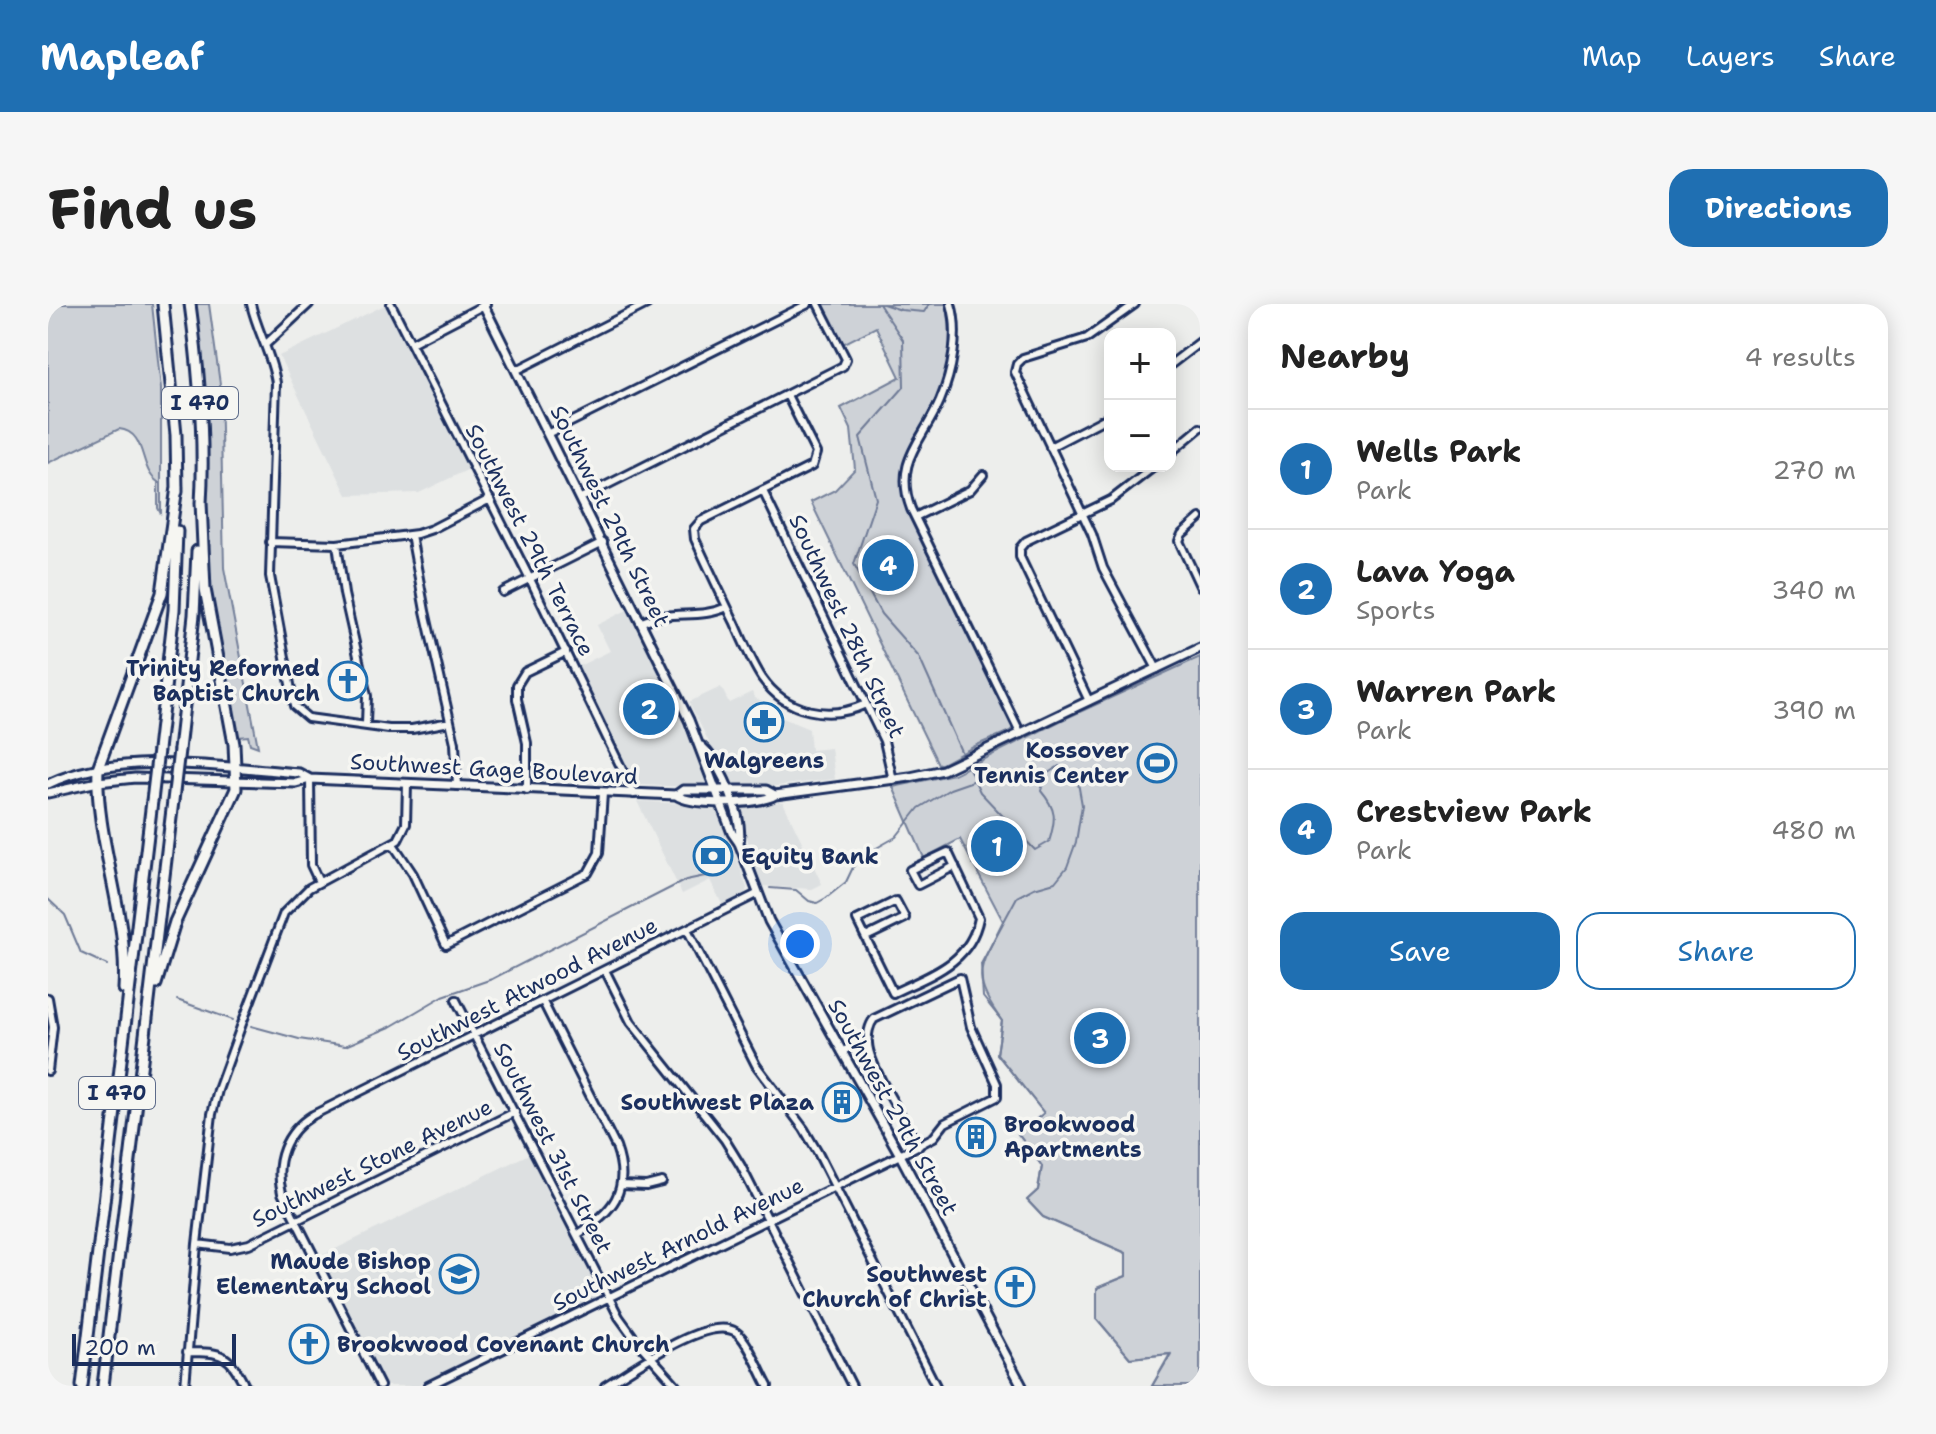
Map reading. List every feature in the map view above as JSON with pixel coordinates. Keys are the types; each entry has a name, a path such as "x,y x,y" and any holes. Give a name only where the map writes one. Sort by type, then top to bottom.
{"highway":[{"name":"I 470","path":"82,1386 174,610 177,487 174,409 163,304"},
{"name":"I 470","path":"103,1386 194,615 202,448 198,369 190,304"},
{"path":"124,1036 124,948 98,768 162,593 177,487"},
{"path":"145,1038 161,963 175,922 237,782 205,589 201,502"}],"main road":[{"name":"Southwest 29th Street","path":"485,305 701,746 702,759 769,921 900,1155 1022,1386"},
{"name":"Southwest Gage Boulevard","path":"48,793 98,782 146,778 296,783 310,779 676,795 683,800 722,802 767,800 775,795 928,774 952,766 1200,648"},
{"name":"Southwest 29th Street","path":"701,746 711,755 733,802 742,830 739,843"},
{"name":"Southwest Gage Boulevard","path":"48,784 98,768 145,764 299,773 310,779"},
{"name":"Southwest Gage Boulevard","path":"676,795 683,790 766,790 775,795"}],"street":[{"path":"251,304 276,383 270,576 294,706 308,718 412,729 450,722"},
{"path":"265,345 309,304"},
{"name":"Southwest 29th Terrace","path":"391,304 634,794"},
{"path":"517,370 647,304"},
{"path":"549,433 808,304"},
{"path":"581,498 846,364 818,304"},
{"path":"951,304 955,326 945,386 940,401 911,452 905,472 906,492 915,517 1021,734"},
{"path":"1135,304 1087,338 1023,358 1017,364 1015,375 1082,514 1103,568 1157,669"},
{"path":"411,343 485,305"},
{"path":"1176,360 1200,342"},
{"path":"787,395 816,453 815,462 701,521 694,529 695,539 759,673 782,698 798,708 824,713 841,712 866,704"},
{"path":"1050,447 1104,419"},
{"path":"1176,448 1200,428"},
{"path":"274,460 285,460"},
{"path":"1089,701 1020,557 1020,548 1026,541 1120,494 1148,472"},
{"path":"915,517 970,490 983,475"},
{"name":"Southwest 28th Street","path":"763,491 884,741 893,780"},
{"path":"270,542 337,544 411,535 432,529 490,499"},
{"path":"1200,518 1180,537 1180,544 1200,586"},
{"path":"411,535 415,566 457,750 457,786"},
{"path":"503,592 603,542"},
{"path":"337,544 344,594 367,696 366,724"},
{"path":"642,622 668,614 706,615 727,607"},
{"path":"527,790 527,743 517,685 525,672 566,652"},
{"path":"310,779 311,865 319,882"},
{"path":"185,1386 197,1244 218,1090 284,913 299,895 319,882 393,844 404,830 407,784"},
{"path":"393,844 413,874 446,945 588,873 600,849 603,793"},
{"path":"866,937 905,918 896,901 857,920 893,993 957,960 974,937 979,918 955,866 948,852 910,870 918,885 955,866"},
{"name":"Southwest Atwood Avenue","path":"295,1221 282,1193 279,1165 289,1136 313,1115 757,894"},
{"path":"687,929 748,1053 804,1129 936,1386"},
{"path":"605,970 631,1022 731,1150 852,1386"},
{"name":"Southwest Arnold Avenue","path":"428,1386 919,1146 934,1137 945,1123 997,1097 997,1084 971,1027 960,978 874,1019 870,1025 868,1043"},
{"path":"48,999 53,1027 48,1071"},
{"name":"Southwest 31st Street","path":"456,1000 609,1299 635,1339 677,1386"},
{"path":"543,1002 616,1147 621,1166 621,1185 608,1211 577,1235"},
{"path":"842,1052 855,1044 868,1043 875,1065 919,1146"},
{"name":"Southwest Stone Avenue","path":"197,1244 237,1247 515,1112"},
{"path":"621,1185 646,1186 662,1182"},
{"path":"295,1221 380,1386"},
{"path":"605,1386 679,1341 727,1328 737,1333 768,1386"},
{"path":"187,1352 223,1355 232,1362 245,1386"}],"shaded area":[{"path":"48,304 152,304 161,389 161,514 158,508 158,482 148,469 135,437 128,432 119,429 48,463"},
{"path":"194,304 209,304 220,384 224,568 258,747 250,744 248,736 238,737 208,583 205,442"},
{"path":"387,304 469,469 419,493 347,495 279,356"},
{"path":"823,304 946,304 950,336 946,369 933,406 904,461 902,492 908,511 1013,728 942,764 938,764 811,502 835,490 855,469 851,429 841,408 900,377 876,327 843,344"},
{"path":"629,609 706,775 707,779 701,787 634,785 577,667 610,651 597,625"},
{"path":"1200,657 1200,1386 1152,1386 1170,1354 1130,1358 1097,1319 1097,1288 1126,1276 1126,1253 1043,1217 1027,1200 1038,1190 1042,1166 1018,1134 1044,1113 997,1054 1002,1021 991,1005 982,981 984,961 1003,921 960,839 924,858 893,787 954,774"},
{"path":"721,687 729,703 752,692 755,698 769,704 778,716 809,729 811,750 831,748 835,779 769,787 731,787 689,702"},
{"path":"637,801 719,806 747,888 745,894 723,906 710,880 682,894"},
{"path":"783,802 822,884 812,889 761,886 754,865 740,810 748,805"},
{"name":"Maude Bishop Elementary School","path":"531,1153 601,1295 418,1386 384,1386 317,1258"}],"waterway":[{"path":"879,304 903,340 904,387 860,437 876,499 854,564 881,614 919,657 964,758"},
{"path":"883,304 901,310 924,312 929,304"},
{"path":"967,764 980,792 1035,850 1049,842 1053,827 1054,815 1041,791 1045,775 1059,766 1077,777 1082,805 1076,842 1067,867 1055,882 1017,897 981,964 983,997 1002,1021 997,1054 1044,1113 1018,1134 1042,1166 1038,1190 1027,1200 1043,1217 1126,1253 1126,1276 1097,1288 1097,1319 1130,1358 1171,1354 1152,1386"},
{"path":"770,888 796,890 809,901 817,903 846,882 857,859 896,837 919,808 950,789 973,781"},
{"path":"251,1026 299,1039 345,1046 390,1027 443,996 492,979 686,880 714,877"},
{"path":"48,899 65,915 81,953 107,965"},
{"path":"177,1000 233,1020"}],"place":[{"name":"Crestview Park","path":"888,565"},
{"name":"Trinity Reformed Baptist Church","path":"348,681"},
{"name":"Lava Yoga","path":"649,709"},
{"name":"Walgreens","path":"764,722"},
{"name":"Kossover Tennis Center","path":"1157,763"},
{"name":"Wells Park","path":"997,846"},
{"name":"Equity Bank","path":"713,856"},
{"name":"Warren Park","path":"1100,1038"},
{"name":"Southwest Plaza","path":"842,1102"},
{"name":"Brookwood Apartments","path":"976,1137"},
{"name":"Maude Bishop Elementary School","path":"459,1274"},
{"name":"Southwest Church of Christ","path":"1015,1287"},
{"name":"Brookwood Covenant Church","path":"309,1344"}]}
